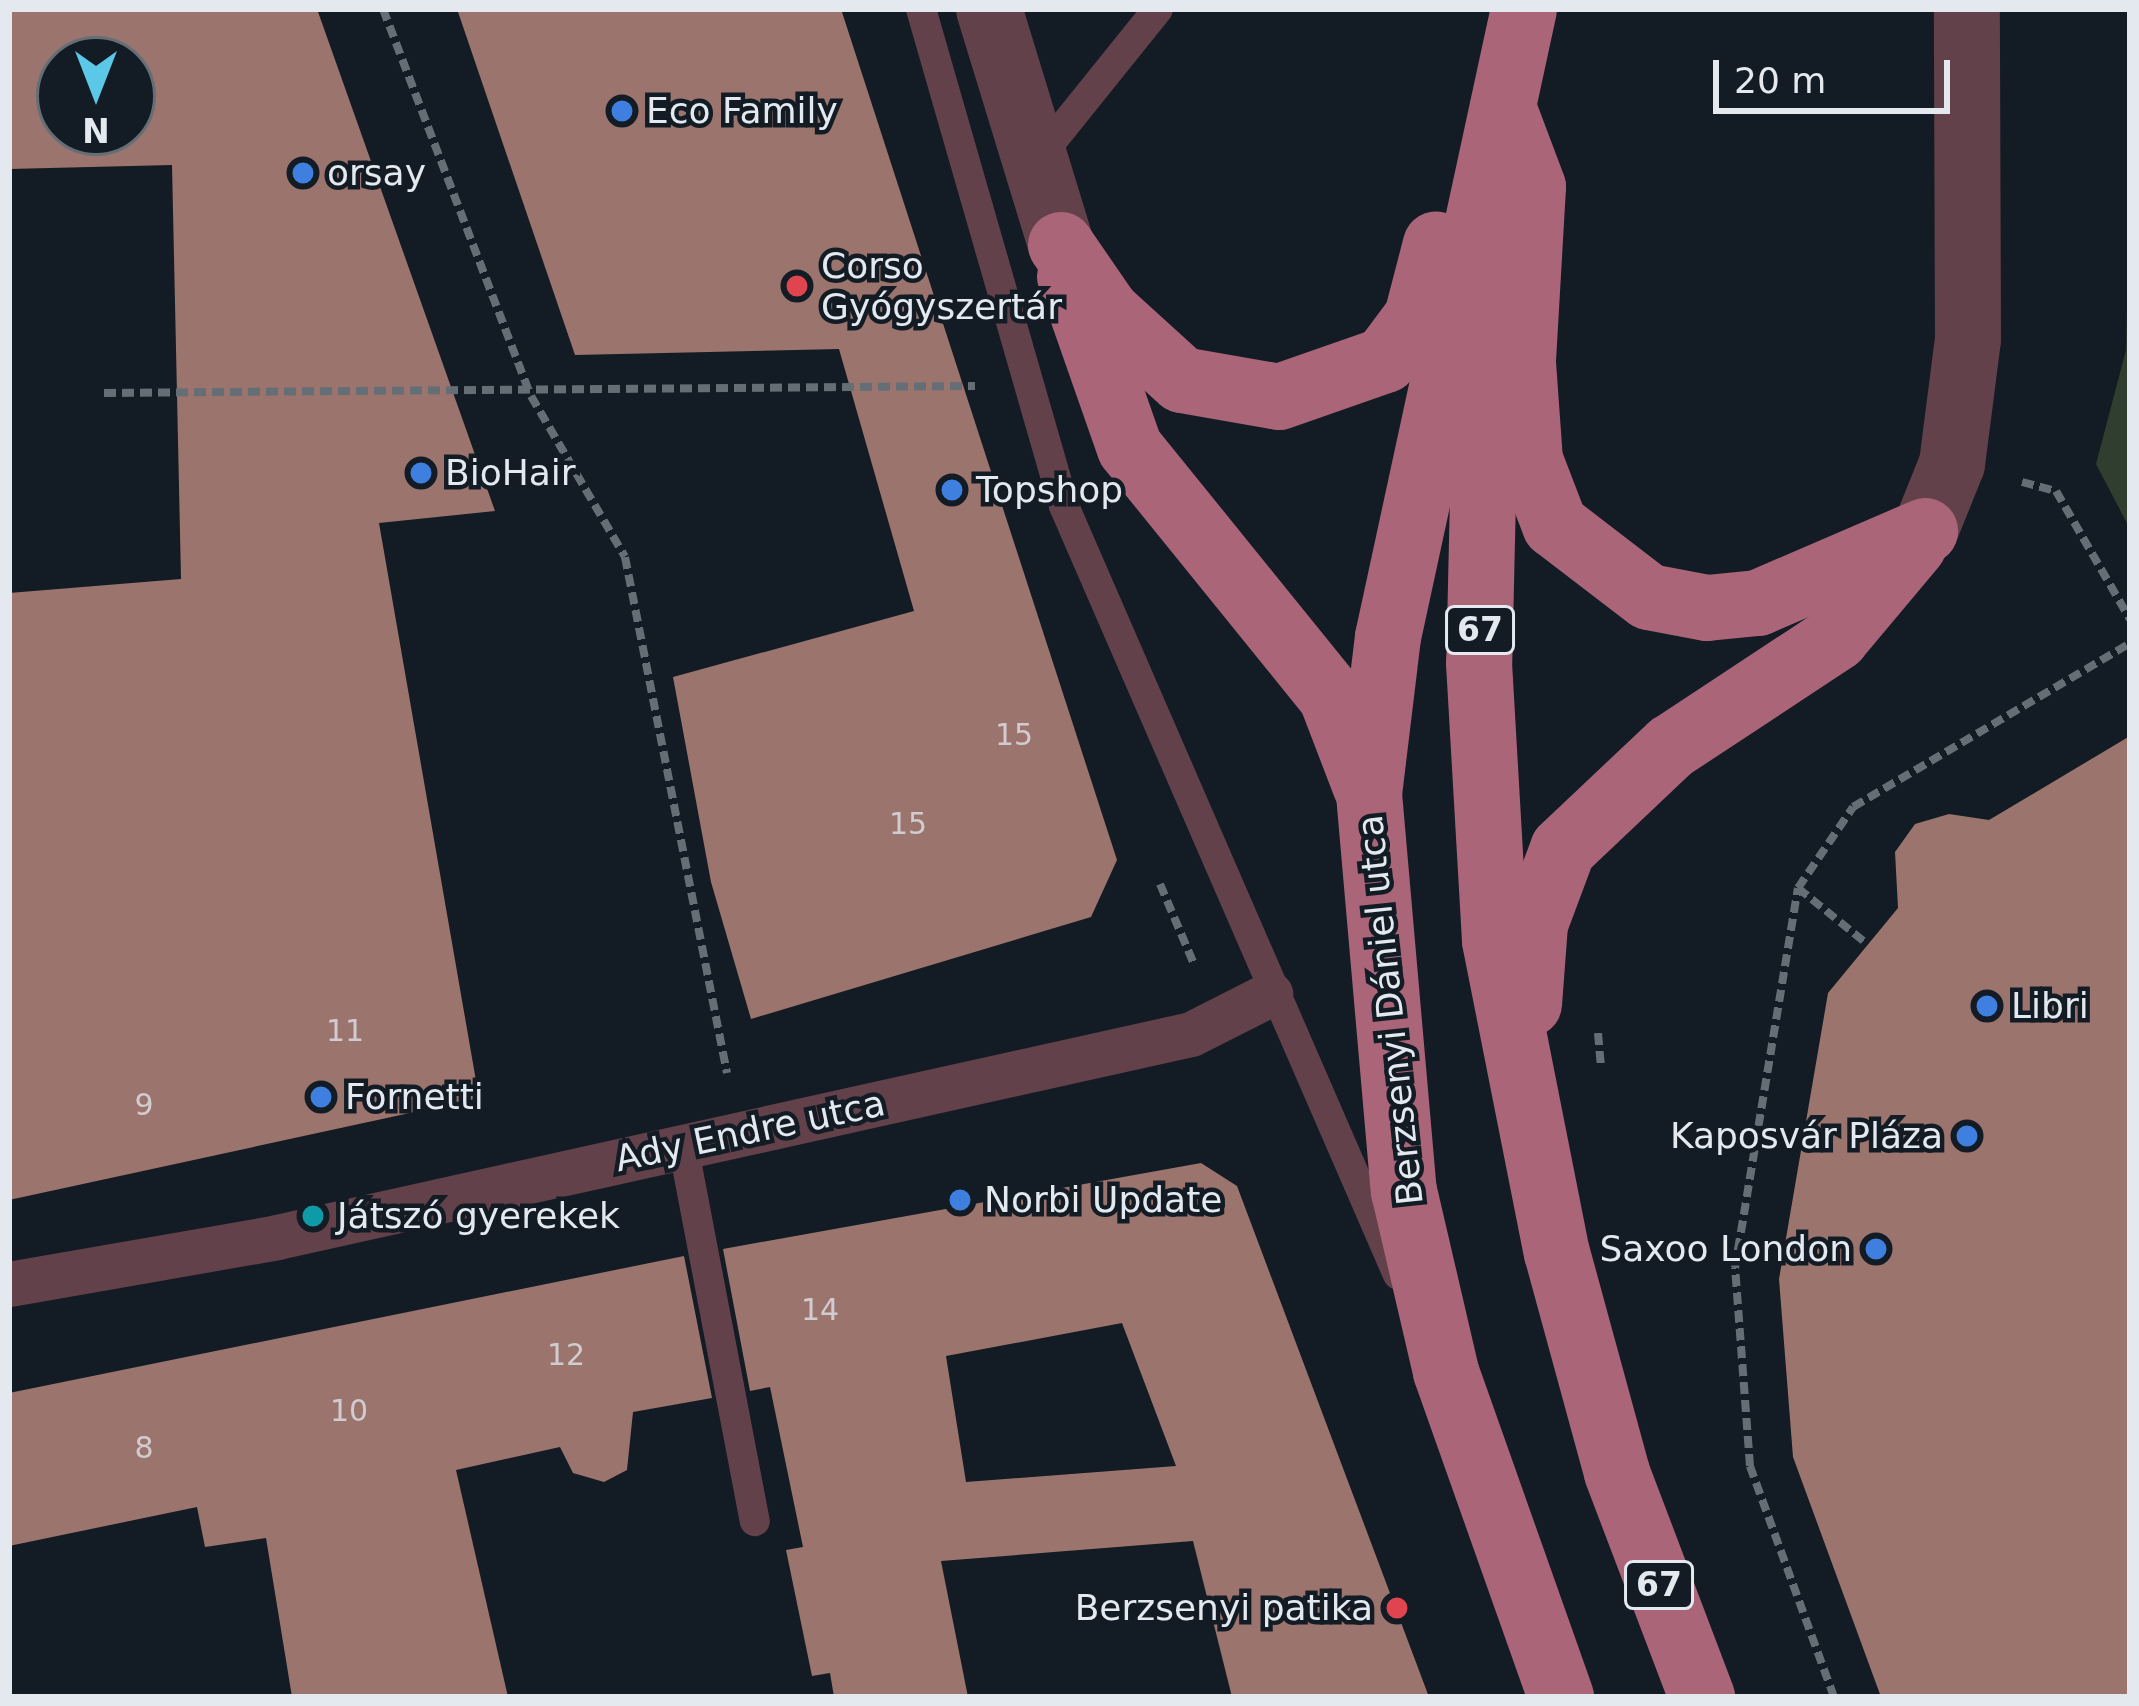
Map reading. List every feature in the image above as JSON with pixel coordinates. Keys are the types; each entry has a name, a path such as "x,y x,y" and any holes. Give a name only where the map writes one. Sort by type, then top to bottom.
{"main road":[{"name":"Berzsenyi Dániel utca","path":"1524,9 1388,637 1369,794 1404,1191 1445,1372 1562,1697"},
{"name":"Berzsenyi Dániel utca","path":"1496,137 1483,814 1522,1091 1617,1473 1702,1697"},
{"path":"1061,245 1107,312 1182,380 1261,397 1340,382 1385,360 1418,317 1453,176 1496,137 1533,187 1522,363 1530,460 1555,525 1649,597 1707,608 1758,603 1924,531"},
{"path":"1061,245 1130,448 1331,696 1369,794"},
{"path":"1522,1091 1535,924 1563,849 1670,747 1836,638 1924,531"}],"street":[{"path":"989,9 1061,245"},
{"path":"1924,531 1952,464 1968,339 1967,9"},
{"name":"Ady Endre utca","path":"9,1284 741,1133 1220,1027 1270,994"}],"lane":[{"path":"921,9 1064,506 1270,994 1445,1372"},
{"path":"1034,162 1158,9"},
{"path":"682,1145 755,1521"}],"path":[{"path":"383,9 531,396 626,557 741,1133"},
{"path":"104,393 531,396 1000,385"},
{"path":"1952,464 2056,491 2130,619"},
{"path":"1834,1697 1750,1466 1735,1268 1798,888 1853,807 2130,643"},
{"path":"1798,888 1866,943"}],"green space":[{"path":"2130,194 2130,529 2096,464 2126,350"}],"building":[{"path":"9,9 317,9 495,511 379,523 479,1098 9,1200 9,593 181,579 172,165 9,169"},
{"path":"457,9 841,9 1117,860 1091,917 751,1019 711,882 673,677 914,611 839,349 575,355"},
{"name":"Kaposvár Pláza","path":"2130,736 2130,1697 1881,1697 1793,1457 1779,1279 1828,993 1898,908 1895,852 1915,824 1949,814 1989,820"},
{"path":"1201,1163 1237,1186 1429,1697 1232,1697 1193,1541 941,1561 968,1697 834,1697 830,1673 812,1676 786,1550 803,1547 770,1387 750,1391 723,1249","holes":["1122,1323 1176,1466 966,1482 946,1356"]},
{"path":"684,1256 712,1398 633,1412 627,1470 604,1482 573,1473 560,1447 456,1470 508,1697 292,1697 266,1538 205,1547 197,1507 9,1546 9,1393"}],"place":[{"name":"Eco Family","path":"622,111"},
{"name":"orsay","path":"303,173"},
{"name":"Corso Gyógyszertár","path":"797,286"},
{"name":"BioHair","path":"421,473"},
{"name":"Topshop","path":"952,490"},
{"name":"Libri","path":"1987,1006"},
{"name":"Fornetti","path":"321,1097"},
{"name":"Kaposvár Pláza","path":"1967,1136"},
{"name":"Norbi Update","path":"960,1200"},
{"name":"Játszó gyerekek","path":"313,1216"},
{"name":"Saxoo London","path":"1876,1249"},
{"name":"Berzsenyi patika","path":"1397,1608"}]}
